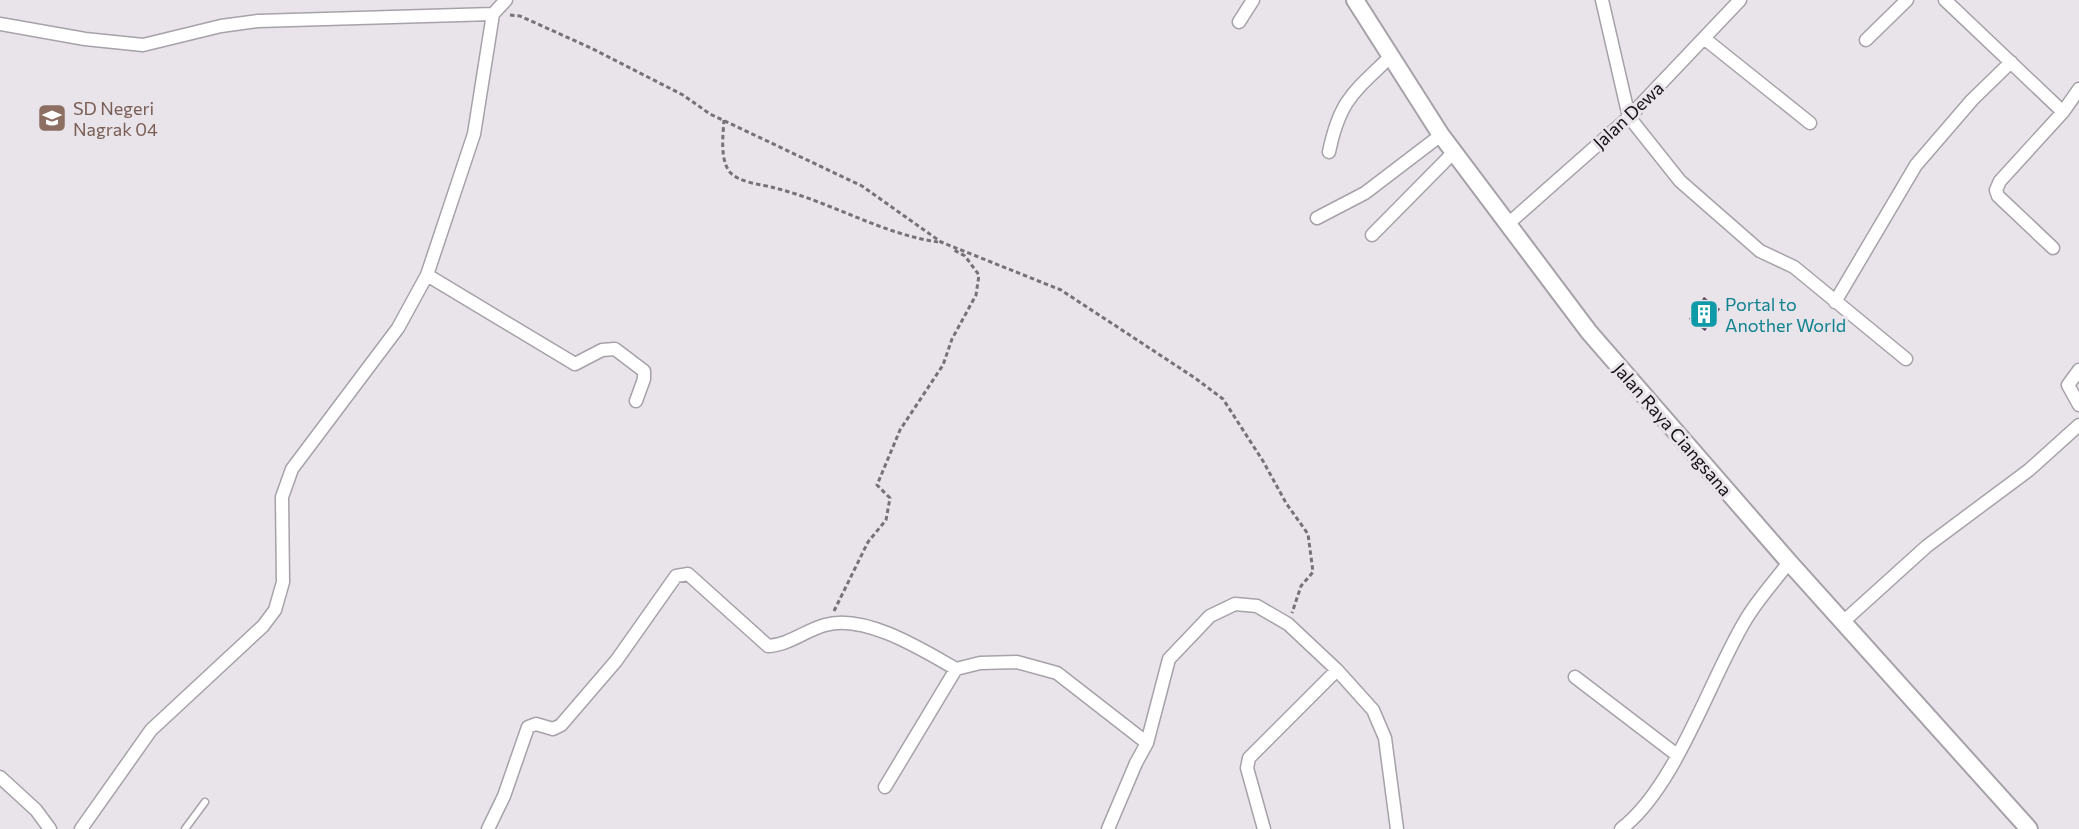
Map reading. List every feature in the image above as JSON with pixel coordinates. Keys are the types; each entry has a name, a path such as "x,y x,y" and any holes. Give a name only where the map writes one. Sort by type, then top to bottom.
{"main road":[{"name":"Jalan Raya Ciangsana","path":"1355,0 1441,135 1589,333 1789,562 2030,829"}],"street":[{"path":"81,829 151,730 264,626 275,610 283,582 282,497 292,469 398,328 427,275 474,134 493,14 506,0"},
{"path":"1239,22 1253,0"},
{"path":"1602,0 1629,117 1680,181 1719,218 1760,251 1794,267 1906,359"},
{"name":"Jalan Dewa","path":"1509,223 1629,117 1740,0"},
{"path":"1866,40 1907,0"},
{"path":"1945,0 2063,112"},
{"path":"0,24 85,39 143,45 221,26 258,21 493,14"},
{"path":"1705,39 1810,123"},
{"path":"1329,152 1335,123 1346,100 1391,56"},
{"path":"1835,302 1916,165 1972,100 2011,62"},
{"path":"2053,248 1998,196 1996,190 2000,181 2063,112 2079,89"},
{"path":"1317,218 1365,193 1441,135"},
{"path":"1372,235 1454,152"},
{"path":"427,275 575,364 607,349 620,351 644,371 644,379 636,400"},
{"path":"2079,370 2068,385 2079,405"},
{"path":"1844,621 1926,546 2028,470 2079,425"},
{"path":"1621,829 1652,796 1677,755 1746,620 1789,562"},
{"path":"488,829 504,796 528,727 536,724 553,729 561,725 616,661 676,576 688,574 768,646 778,646 827,624 845,623 879,631 915,645 956,669 980,663 1017,663 1057,673 1147,743"},
{"path":"1108,829 1147,743 1169,659 1210,616 1235,604 1257,606 1288,624 1337,670 1373,710 1385,738 1397,829"},
{"path":"885,787 956,669"},
{"path":"1264,829 1248,768 1249,758 1337,670"},
{"path":"1575,677 1677,755"},
{"path":"0,777 36,810 50,829"}],"lane":[{"path":"184,829 206,802"}],"path":[{"path":"493,14 520,16 591,48 683,95 710,114 862,186 940,243 965,256 979,275 976,295 952,339 943,365 900,430 877,485 890,498 886,520 868,542 827,624"},
{"path":"724,120 724,160 729,171 738,179 807,196 910,238 940,243 1061,290 1223,399 1263,461 1286,503 1308,534 1313,572 1301,586 1288,624"}],"building":[{"name":"Portal to Another World","path":"1704,297 1720,309 1705,331 1689,319"}],"place":[{"name":"SD Negeri Nagrak 04","path":"52,118"},
{"name":"Portal to Another World","path":"1704,314"}]}
